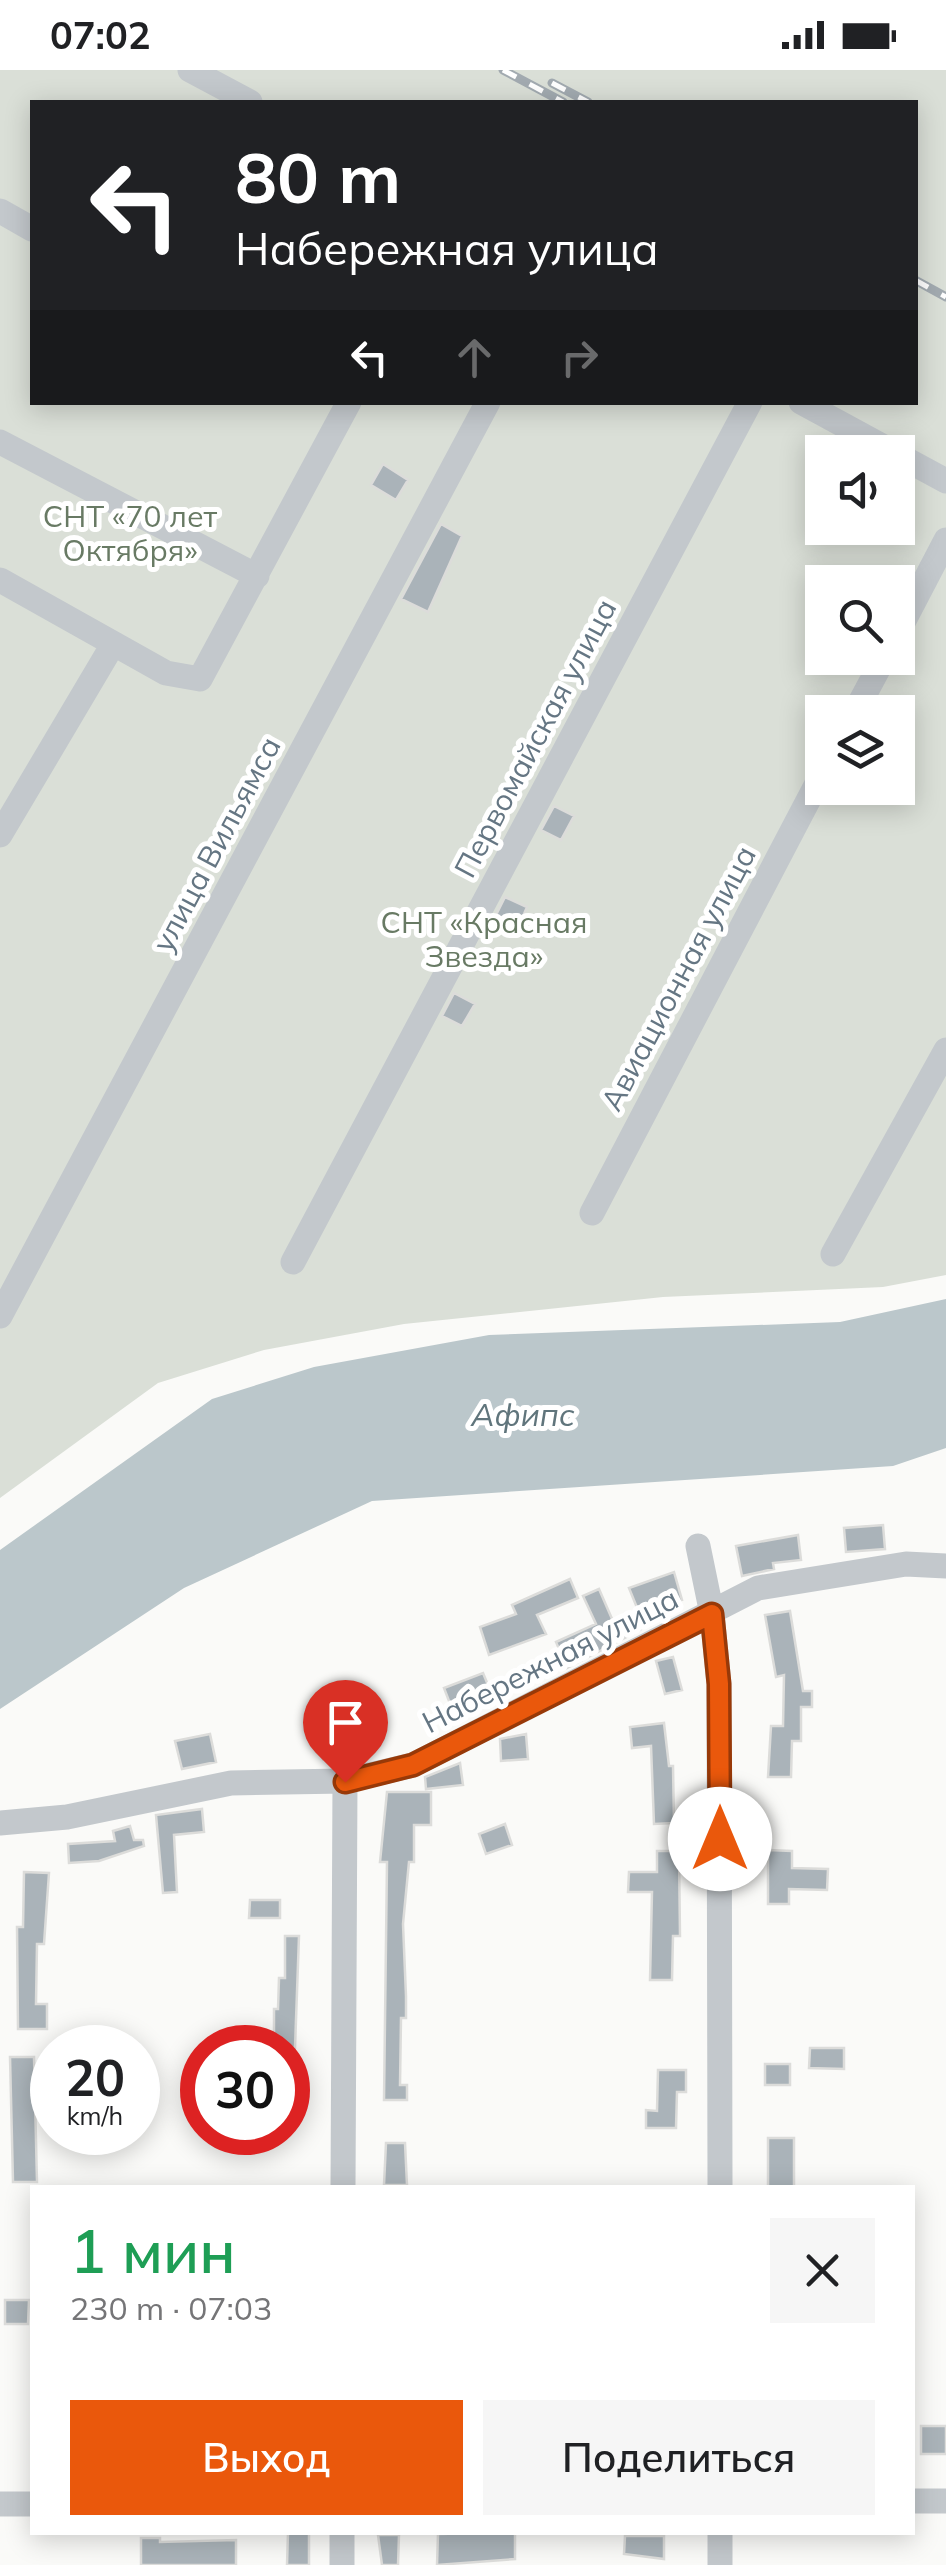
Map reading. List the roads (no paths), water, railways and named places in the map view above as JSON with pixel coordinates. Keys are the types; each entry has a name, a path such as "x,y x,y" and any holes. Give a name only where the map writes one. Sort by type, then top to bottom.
{"street":[{"path":"190,70 246,100"},
{"path":"0,211 30,228"},
{"path":"0,580 166,673 200,679 348,405"},
{"name":"улица Вильямса","path":"0,1316 486,405"},
{"name":"Первомайская улица","path":"294,1262 748,405"},
{"path":"806,405 861,435"},
{"path":"0,442 257,576"},
{"path":"915,465 946,481"},
{"path":"915,599 946,540"},
{"path":"0,835 112,646"},
{"name":"Авиационная улица","path":"592,1213 806,805"},
{"path":"833,1254 946,1050"},
{"path":"698,1546 712,1614 719,1684 720,2185"},
{"name":"Набережная улица","path":"0,1823 67,1818 231,1783 345,1782 413,1765 758,1588 906,1564 946,1566"},
{"path":"343,2185 345,1782"},
{"path":"915,2501 946,2501"},
{"path":"0,2504 30,2504"},
{"path":"342,2535 342,2565"},
{"path":"720,2535 720,2565"}],"water":[{"name":"Афипс","path":"946,1299 946,1448 893,1466 372,1501 184,1588 0,1709 0,1550 212,1399 314,1367 489,1335 840,1322"}],"railway":[{"path":"503,70 559,100"},
{"path":"552,83 584,100"},
{"path":"918,282 946,297"}],"park label":[{"name":"СНТ «70 лет Октября»","path":"130,533"},
{"name":"СНТ «Красная Звезда»","path":"484,939"}]}
